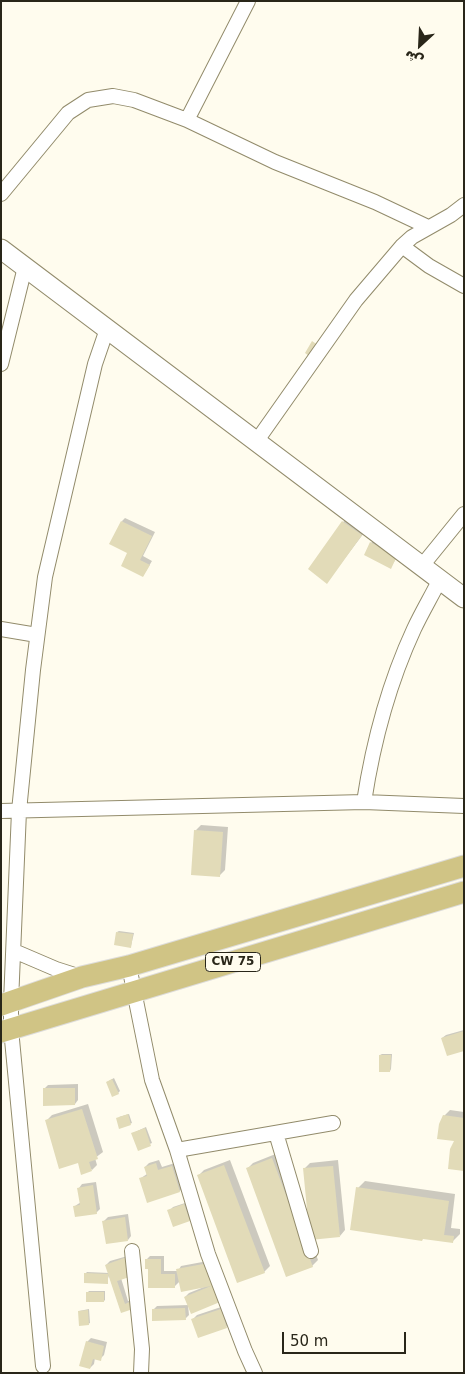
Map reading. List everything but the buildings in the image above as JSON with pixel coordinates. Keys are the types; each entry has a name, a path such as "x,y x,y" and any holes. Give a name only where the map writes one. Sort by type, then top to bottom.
{"main road":[{"path":"1,249 464,598"},
{"name":"CW 75","path":"6,1003 82,977 128,966 464,866"},
{"name":"CW 75","path":"6,1031 464,892"}],"street":[{"path":"187,120 248,1"},
{"path":"1,194 64,118 88,100 114,96 134,100 187,120 275,162 375,202 428,228"},
{"path":"256,442 356,300 402,246 412,237 451,215 464,204"},
{"path":"402,246 429,266 464,286"},
{"path":"1,364 25,267"},
{"path":"43,1366 6,1031 6,1003 14,951 19,811 45,577 95,364 107,329"},
{"path":"421,567 461,521"},
{"path":"364,802 370,762 388,697 414,629 439,581"},
{"path":"1,629 38,635"},
{"path":"1,811 364,802 464,806"},
{"path":"14,951 56,969 82,977"},
{"path":"128,966 152,1080 177,1150 208,1254 245,1350 256,1373"},
{"path":"177,1150 333,1123"},
{"path":"276,1133 311,1250"},
{"path":"132,1251 142,1349 141,1373"}]}
